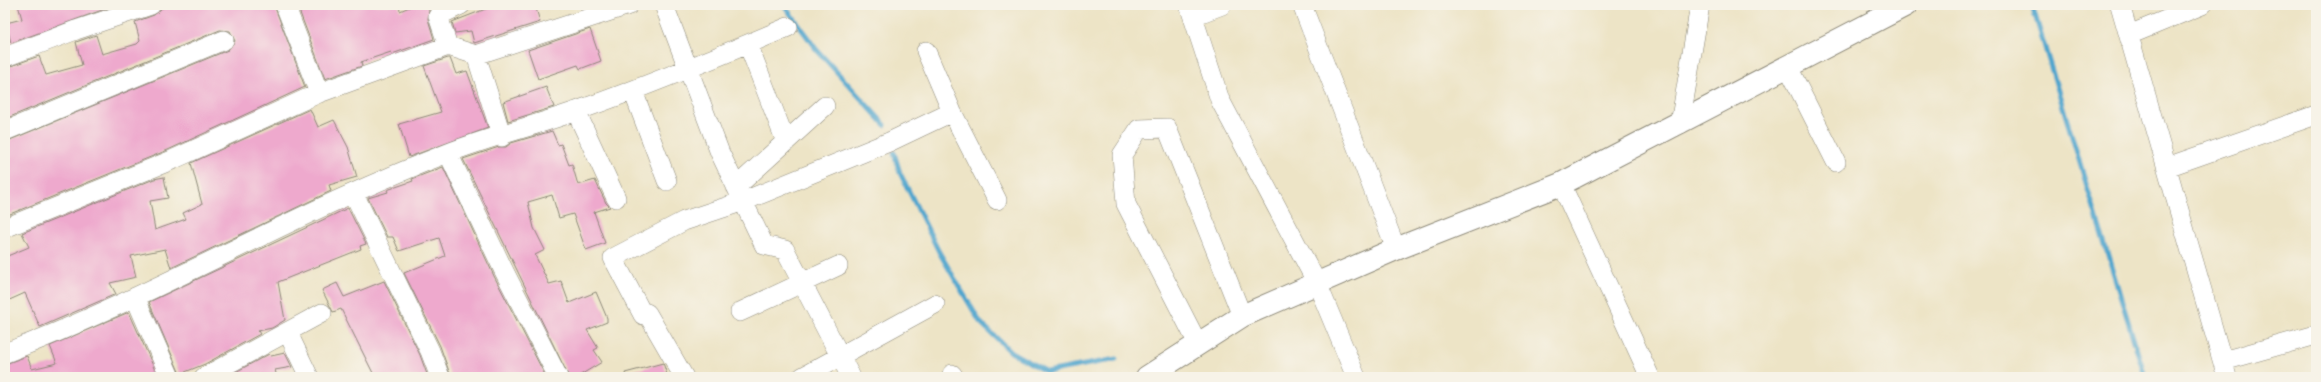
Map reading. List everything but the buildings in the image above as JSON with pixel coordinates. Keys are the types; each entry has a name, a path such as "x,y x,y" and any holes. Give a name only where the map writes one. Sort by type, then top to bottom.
{"main road":[{"path":"1147,377 1242,316 1396,249 1561,184 1680,124 1906,5"}],"street":[{"path":"5,56 151,5"},
{"path":"284,5 319,93"},
{"path":"448,46 438,16 461,5"},
{"path":"5,228 172,160 319,93 448,46 476,55 629,5"},
{"path":"664,5 720,153 764,245 785,250 852,377"},
{"path":"1222,5 1191,10 1220,100 1317,283 1356,377"},
{"path":"1302,5 1396,249"},
{"path":"1680,124 1700,5"},
{"path":"2120,5 2225,369 2316,335"},
{"path":"2129,35 2201,5"},
{"path":"5,353 54,335 354,194 448,153 576,112 689,70 788,26"},
{"path":"5,131 224,40"},
{"path":"748,44 786,142"},
{"path":"926,51 952,112 997,200"},
{"path":"476,55 502,136"},
{"path":"1788,67 1836,162"},
{"path":"632,91 667,181"},
{"path":"740,194 786,142 826,106"},
{"path":"576,112 616,198"},
{"path":"684,377 647,313 643,315 613,258 740,194 889,142 952,112"},
{"path":"2167,168 2316,115"},
{"path":"1198,344 1126,204 1122,155 1139,129 1167,128 1242,316"},
{"path":"448,153 504,271 558,377"},
{"path":"1561,184 1650,377"},
{"path":"354,194 430,351 440,377"},
{"path":"740,312 838,266"},
{"path":"136,297 170,377"},
{"path":"802,377 935,304"},
{"path":"204,377 288,333 322,313"},
{"path":"288,333 309,377"}],"waterway":[{"path":"784,5 816,49 885,125"},
{"path":"2032,5 2145,377"},
{"path":"894,153 900,173 939,252 980,322 1011,352 1047,372 1116,359"}]}
